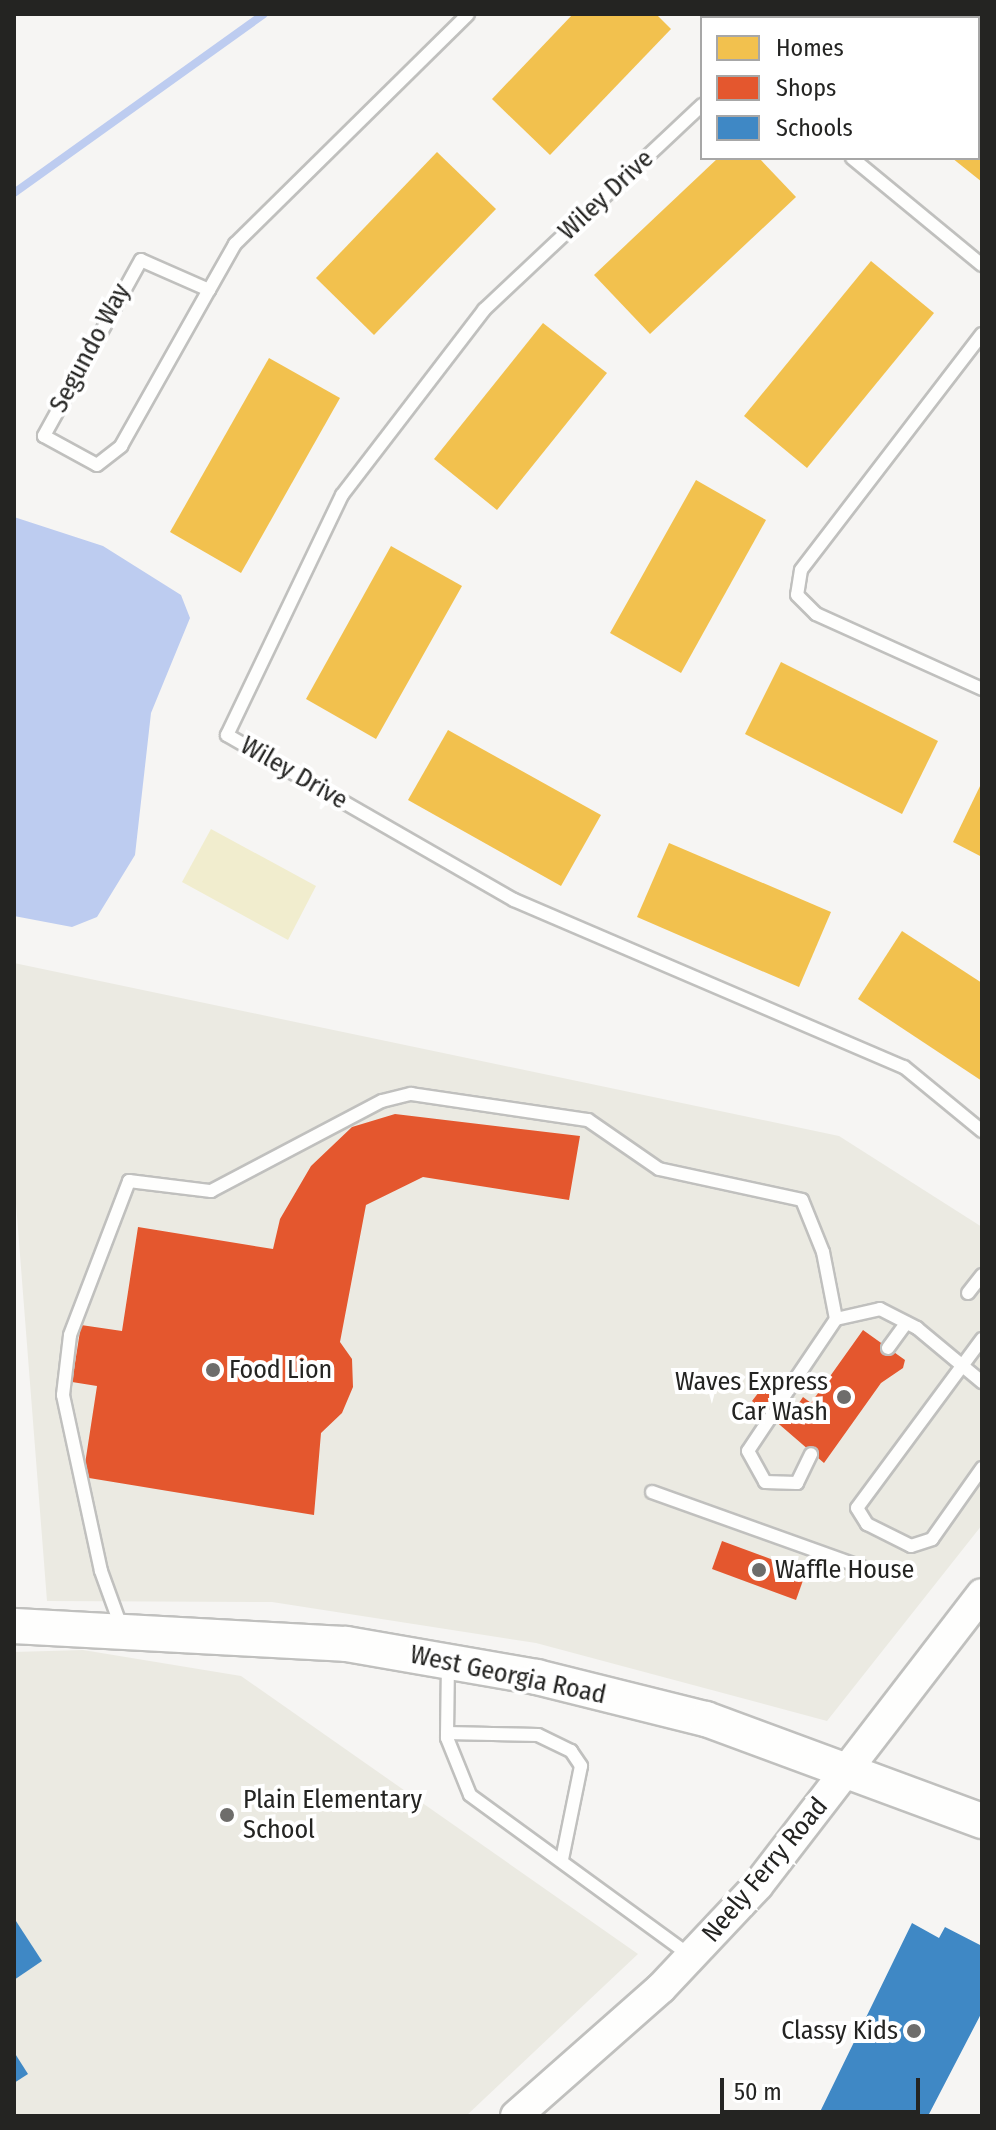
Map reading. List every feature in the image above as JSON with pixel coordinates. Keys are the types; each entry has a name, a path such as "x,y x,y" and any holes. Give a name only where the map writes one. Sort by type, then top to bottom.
{"main road":[{"name":"West Georgia Road","path":"14,1626 122,1629 332,1643 448,1660 706,1719 849,1769 982,1821"}],"street":[{"name":"Neely Ferry Road","path":"516,2116 691,1956 758,1885 982,1594"}],"lane":[{"name":"Segundo Way","path":"209,290 141,260 44,436 97,465 121,446 235,244 468,14"},
{"name":"Wiley Drive","path":"700,107 484,310 342,495 227,735 514,900 904,1067 982,1131"},
{"path":"854,160 982,265"},
{"path":"982,334 801,570 797,595 816,614 982,689"},
{"path":"122,1629 101,1571 63,1395 70,1335 129,1181 211,1191 382,1101 411,1094 588,1120 659,1169 802,1200 823,1252 836,1319"},
{"path":"968,1293 982,1275"},
{"path":"784,1396 836,1319 880,1309 906,1323 982,1382"},
{"path":"888,1348 906,1323"},
{"path":"982,1339 857,1508 867,1524 911,1546 921,1543 932,1539 982,1468"},
{"path":"772,1415 748,1451 765,1482 797,1483 811,1454"},
{"path":"652,1492 864,1568"},
{"path":"448,1660 447,1733 470,1795 562,1859 691,1956"},
{"path":"447,1733 538,1735 571,1751 581,1766 562,1859"}],"shaded area":[{"path":"211,829 316,886 288,940 182,882"},
{"path":"14,963 839,1136 982,1227 982,1525 827,1721 536,1643 272,1602 47,1601 14,1178"},
{"name":"Plain Elementary School","path":"83,1650 241,1676 638,1954 466,2116 14,2116 14,1652"}],"water":[{"path":"14,517 103,546 181,595 190,618 151,713 135,855 97,917 72,927 14,916"}],"building: Homes":[{"path":"573,14 656,14 671,29 550,155 492,99"},
{"path":"778,14 914,16 780,16"},
{"path":"980,76 982,77 982,182 954,160 980,160"},
{"path":"437,152 496,209 374,335 316,278"},
{"path":"716,160 761,160 796,197 650,334 594,275"},
{"path":"871,261 934,313 807,468 744,416"},
{"path":"543,323 607,373 497,510 434,459"},
{"path":"269,358 340,398 241,573 170,532"},
{"path":"696,480 766,520 681,673 610,633"},
{"path":"391,546 462,586 376,739 306,699"},
{"path":"781,662 938,741 902,814 745,734"},
{"path":"448,730 601,815 561,886 408,800"},
{"path":"982,782 982,857 953,842"},
{"path":"669,843 831,912 799,987 637,917"},
{"path":"902,931 982,983 982,1081 858,999"}],"building: Shops":[{"name":"Food Lion","path":"395,1114 580,1136 569,1200 423,1177 366,1205 340,1342 352,1359 353,1387 342,1413 321,1433 314,1515 83,1477 97,1386 72,1382 81,1325 122,1331 138,1227 273,1249 280,1219 311,1166 352,1127"},
{"name":"Waves Express Car Wash","path":"863,1330 905,1360 903,1368 881,1383 824,1463 752,1401 766,1383 797,1406 803,1397 811,1403"},
{"name":"Waffle House","path":"722,1541 806,1572 796,1600 712,1569"}],"building: Schools":[{"path":"14,1918 42,1961 14,1980"},
{"name":"Classy Kids","path":"912,1923 939,1938 945,1927 982,1946 982,2012 928,2116 818,2116"},
{"path":"14,2052 28,2074 14,2083"}],"waterway":[{"path":"14,193 264,14"}],"place":[{"name":"Food Lion","path":"213,1370"},
{"name":"Waves Express Car Wash","path":"844,1397"},
{"name":"Waffle House","path":"759,1570"},
{"name":"Plain Elementary School","path":"227,1815"},
{"name":"Classy Kids","path":"914,2031"}]}
